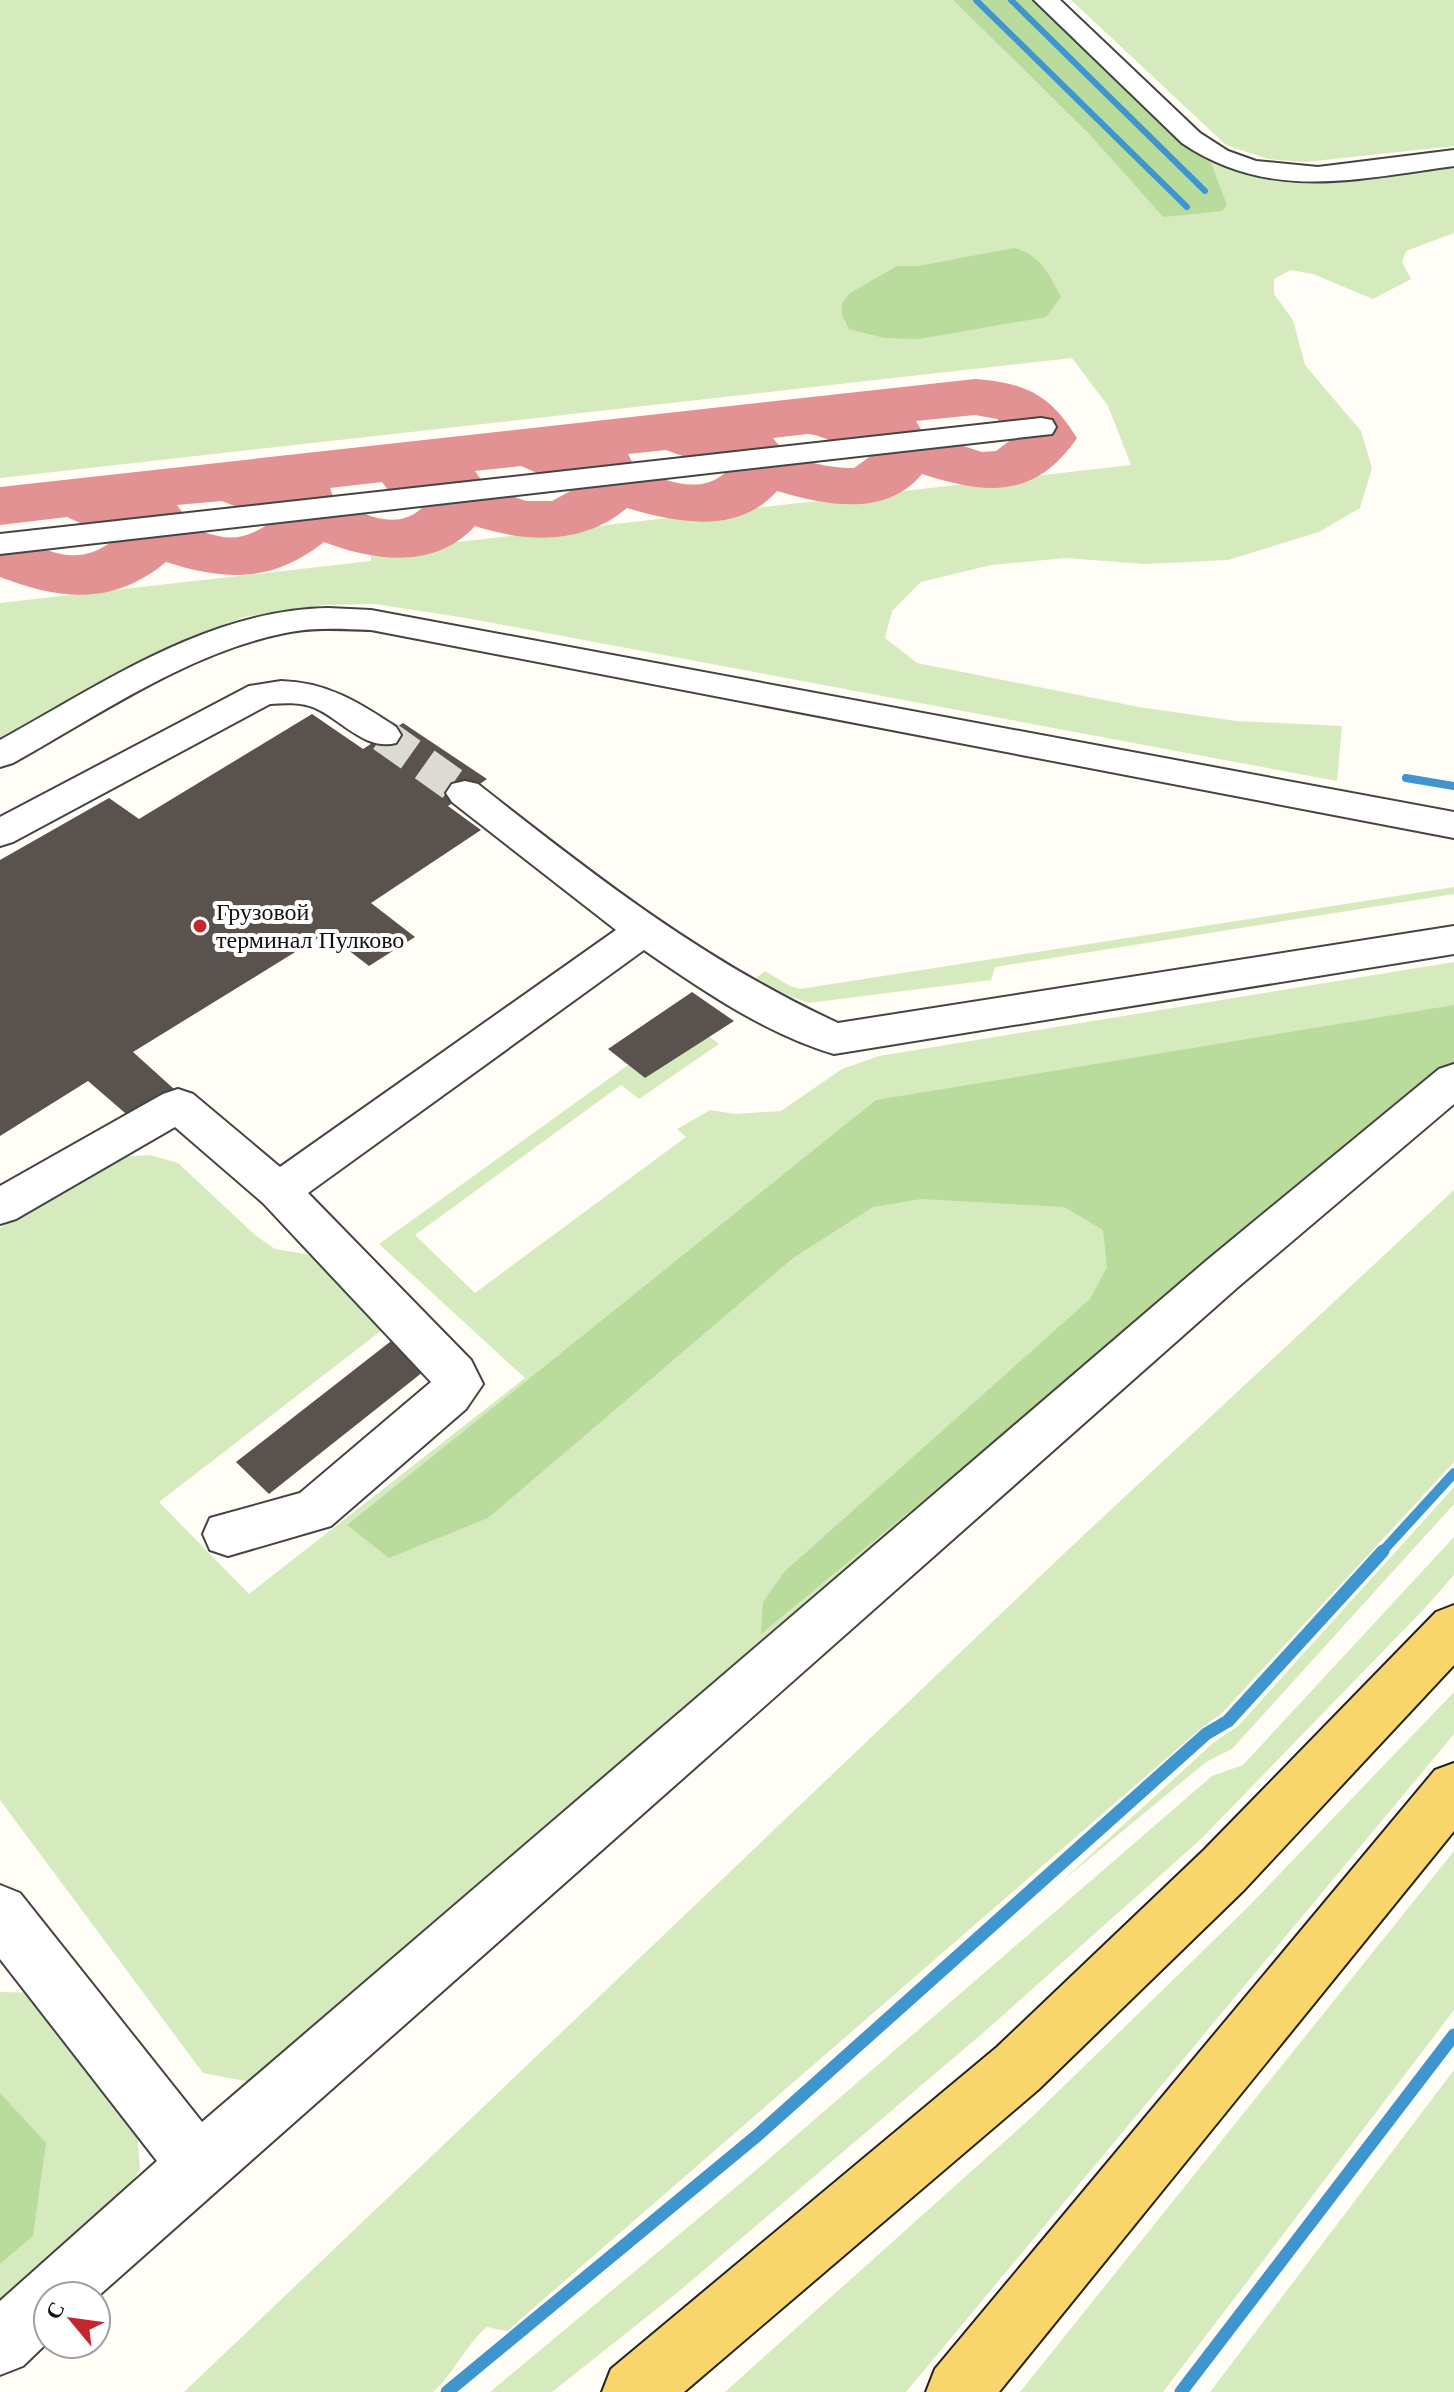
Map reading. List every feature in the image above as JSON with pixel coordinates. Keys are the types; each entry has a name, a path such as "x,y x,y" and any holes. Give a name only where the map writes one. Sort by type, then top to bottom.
{"main road":[{"path":"634,2392 1018,2068 1224,1870 1454,1629"},
{"path":"958,2392 1454,1789"}],"street":[{"path":"1046,0 1191,138 1208,152 1228,161 1294,175 1454,158"},
{"path":"0,544 1041,427"},
{"path":"0,755 173,662 247,631 288,621 327,618 371,620 1454,825"},
{"path":"0,833 262,694 287,690 318,695 383,735"},
{"path":"465,793 553,866 643,931 772,1012 834,1039 1454,940"},
{"path":"279,1191 643,931"},
{"path":"70,2280 198,2165 1222,1274 1454,1080"},
{"path":"0,1207 178,1105 279,1191 454,1374 459,1384 449,1395 314,1511 228,1534"},
{"path":"0,1913 198,2165"},
{"path":"0,2343 32,2314"}],"green space":[{"path":"0,0 953,0 1089,134 1163,217 1208,155 1263,173 1454,161 1454,233 1406,251 1402,262 1411,279 1373,299 1313,274 1291,270 1274,279 1274,294 1293,320 1305,365 1361,431 1372,468 1360,508 1319,532 1228,560 1145,564 1066,558 991,565 921,582 892,611 885,638 917,663 1139,707 1236,721 1342,726 1337,781 466,618 375,604 324,605 244,617 199,635 0,739 0,603 371,561 371,552 1131,465 1108,406 1072,358 0,478"},
{"path":"953,0 1041,0 1208,155 1227,205 1222,211 1163,217 1089,134"},
{"path":"1071,0 1454,0 1454,146 1305,162 1268,159 1226,145"},
{"path":"1014,248 1038,261 1061,297 1046,317 919,339 884,338 849,329 842,315 842,303 850,293 897,266 918,266"},
{"path":"1454,887 1454,894 995,967 991,980 808,1003 752,981 765,971 800,989"},
{"path":"1454,962 1454,1079 250,2082 203,2073 0,1800 0,1228 118,1157 150,1155 178,1163 255,1235 275,1249 311,1255 386,1327 159,1502 249,1594 525,1378 379,1244 628,1065 645,1078 709,1036 719,1044 639,1099 621,1085 415,1235 475,1293 686,1137 677,1129 710,1110 735,1114 781,1111 842,1069 879,1056"},
{"path":"1454,1005 1454,1062 761,1634 763,1602 784,1572 1090,1299 1107,1267 1103,1230 1064,1207 921,1199 873,1207 793,1258 488,1518 389,1558 347,1525 876,1100"},
{"path":"1454,1190 1454,1462 1222,1713 507,2331 487,2327 433,2392 184,2392 1072,1546"},
{"path":"1454,1487 1454,1504 1232,1749 1206,1762 1061,1882 1213,1743 1238,1726"},
{"path":"1454,1537 1454,1575 1424,1609 1200,1840 984,2032 678,2292 552,2392 490,2392 748,2177 1212,1776 1243,1765"},
{"path":"1454,1692 1454,1734 906,2392 725,2392 1033,2116 1247,1908"},
{"path":"1454,1851 1454,2010 1163,2392 1020,2392"},
{"path":"0,1992 45,1993 135,2107 140,2169 117,2205 0,2309"},
{"path":"1454,2070 1454,2392 1210,2392"},
{"path":"0,2093 46,2143 33,2236 0,2264"}],"building":[{"name":"Грузовой терминал Пулково","path":"312,714 363,749 403,723 487,779 448,806 481,830 371,903 415,937 369,966 326,933 133,1052 174,1089 132,1119 88,1081 0,1136 0,860 109,798 139,819"},
{"path":"692,992 734,1021 645,1078 608,1049"},
{"path":"395,1338 428,1368 269,1494 236,1462"}],"waterway":[{"path":"976,0 1187,207"},
{"path":"1011,0 1205,191"},
{"path":"1406,778 1454,786"},
{"path":"1381,1553 1454,1473"},
{"path":"447,2392 759,2134 1206,1734 1228,1721 1383,1551"},
{"path":"1181,2392 1454,2035"}],"taxiway":[{"path":"408,460 975,397 1018,406 1034,418 1047,438 1033,455 1017,465 1000,470 964,467 901,446"},
{"path":"810,416 828,419 901,446"},
{"path":"879,421 888,427 901,446"},
{"path":"736,436 746,443 756,462"},
{"path":"688,437 756,462"},
{"path":"756,462 820,484 857,487 875,482 890,472 904,456 901,446"},
{"path":"587,450 602,460 609,481"},
{"path":"537,451 609,481"},
{"path":"0,506 408,460"},
{"path":"408,460 444,471 459,498"},
{"path":"609,481 662,499 712,504 731,498 746,487 759,473 756,462"},
{"path":"410,477 459,498"},
{"path":"282,481 302,493 306,512"},
{"path":"459,498 502,514 549,521 572,516 601,499 611,487 609,481"},
{"path":"235,484 306,512"},
{"path":"130,498 150,512 151,532"},
{"path":"306,512 369,536 407,540 443,523 460,505 459,498"},
{"path":"75,500 96,506 151,532"},
{"path":"151,532 190,549 213,556 236,558 259,554 283,543 308,524 306,512"},
{"path":"0,553 60,575 95,575 131,558 151,542 151,532"}],"tunnel":[{"path":"383,735 465,793"}],"place":[{"name":"Грузовой терминал Пулково","path":"200,926"}]}
